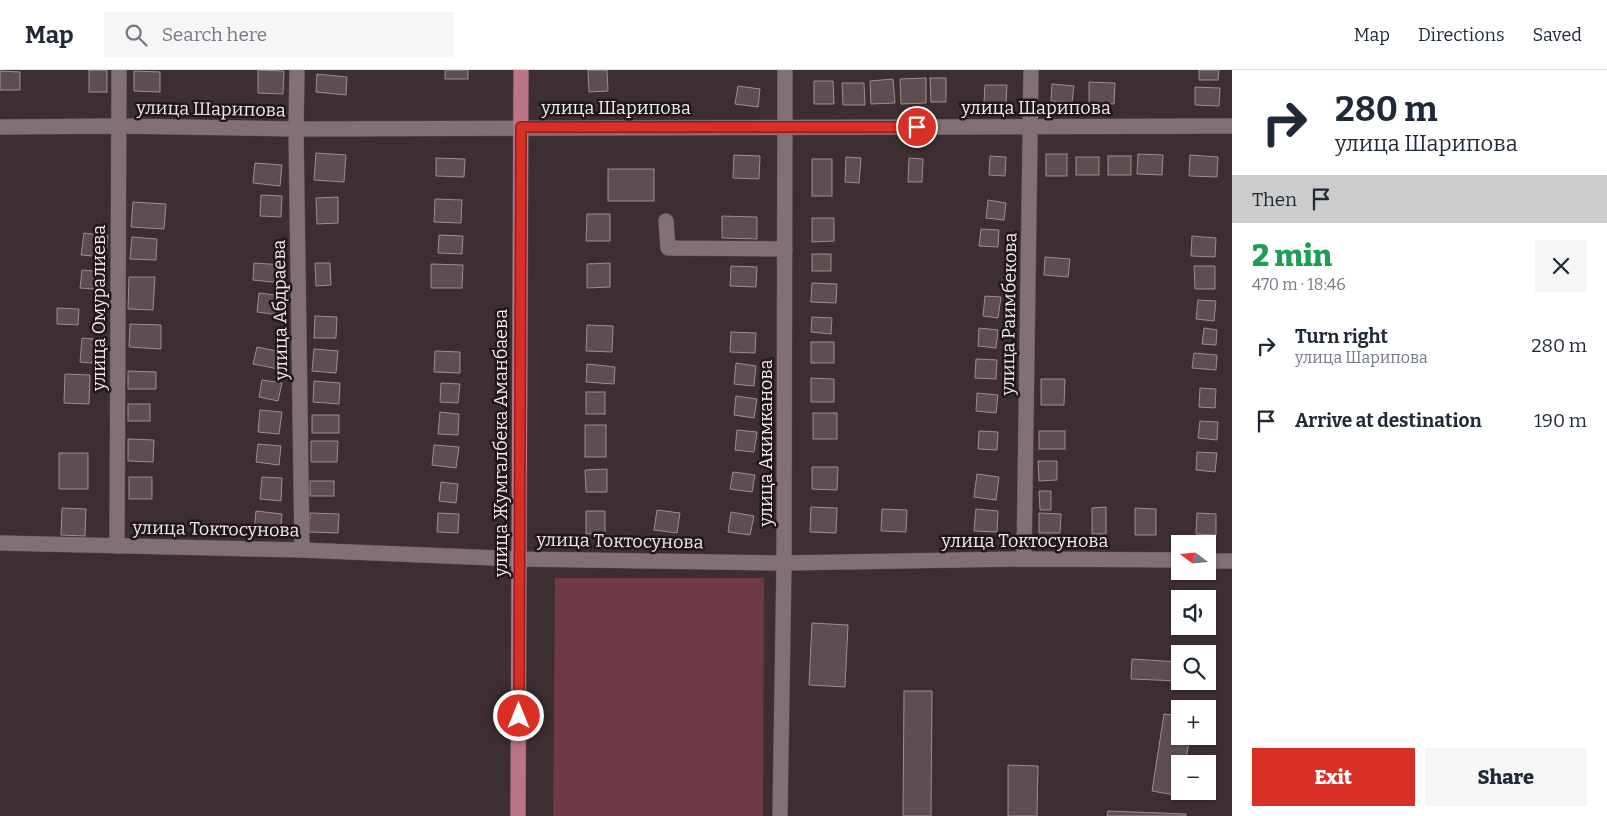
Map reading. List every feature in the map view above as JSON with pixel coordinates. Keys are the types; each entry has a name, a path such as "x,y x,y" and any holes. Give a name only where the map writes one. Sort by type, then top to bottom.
{"main road":[{"name":"улица Жумгалбека Аманбаева","path":"518,816 521,70"}],"street":[{"name":"улица Омуралиева","path":"117,546 119,70"},
{"name":"улица Абдраева","path":"298,70 296,128 302,550"},
{"name":"улица Акимканова","path":"780,816 784,562 785,70"},
{"name":"улица Раимбекова","path":"1024,559 1031,70"},
{"name":"улица Шарипова","path":"0,127 1232,126"},
{"path":"666,221 668,248 785,249"},
{"name":"улица Токтосунова","path":"0,543 302,550 520,559 784,562 1024,559 1171,560"},
{"path":"1216,561 1232,561"}],"shaded area":[{"path":"555,578 764,578 763,816 553,816"}],"building":[{"path":"89,70 107,70 107,92 89,92"},
{"path":"258,70 284,71 283,94 258,93"},
{"path":"445,70 468,70 468,79 445,79"},
{"path":"588,70 607,70 608,91 589,92"},
{"path":"1199,70 1219,70 1218,80 1199,80"},
{"path":"0,71 20,72 20,90 0,90"},
{"path":"134,71 160,72 160,92 134,91"},
{"path":"317,74 347,77 346,95 316,92"},
{"path":"926,78 926,103 901,104 900,79"},
{"path":"930,78 946,78 946,102 931,102"},
{"path":"893,79 895,103 871,104 870,81"},
{"path":"814,81 833,81 834,104 814,104"},
{"path":"1089,82 1115,83 1114,104 1089,103"},
{"path":"842,83 864,83 865,105 843,105"},
{"path":"1052,84 1074,86 1072,102 1051,101"},
{"path":"985,85 1007,85 1006,103 984,102"},
{"path":"738,86 760,89 758,107 735,104"},
{"path":"1195,87 1220,88 1219,106 1195,105"},
{"path":"316,153 346,155 344,182 314,180"},
{"path":"1046,154 1067,154 1067,176 1046,176"},
{"path":"1138,154 1163,155 1162,175 1137,174"},
{"path":"734,155 760,156 759,179 733,178"},
{"path":"1190,155 1218,157 1217,177 1189,176"},
{"path":"990,156 1006,157 1005,176 989,175"},
{"path":"1108,156 1131,156 1131,175 1108,175"},
{"path":"846,157 861,158 859,183 845,182"},
{"path":"1076,157 1099,157 1099,175 1076,175"},
{"path":"436,158 465,159 464,177 436,176"},
{"path":"909,158 923,159 922,182 908,182"},
{"path":"812,159 832,159 832,196 812,196"},
{"path":"255,163 282,165 280,186 253,183"},
{"path":"608,169 654,169 654,201 608,201"},
{"path":"261,195 282,196 281,217 260,216"},
{"path":"338,197 338,223 317,224 316,198"},
{"path":"435,199 462,200 461,223 434,222"},
{"path":"988,200 1006,203 1004,220 986,218"},
{"path":"133,202 166,204 164,229 131,227"},
{"path":"587,214 610,214 610,241 586,241"},
{"path":"722,216 757,217 757,239 722,238"},
{"path":"812,218 834,218 834,241 812,242"},
{"path":"981,229 999,230 998,247 979,246"},
{"path":"84,233 108,236 106,257 81,255"},
{"path":"439,235 463,236 462,254 438,253"},
{"path":"1192,236 1216,238 1215,257 1191,256"},
{"path":"132,237 157,239 156,260 130,259"},
{"path":"812,254 831,254 831,271 812,271"},
{"path":"1045,257 1070,259 1068,277 1044,275"},
{"path":"254,263 283,265 281,283 253,280"},
{"path":"315,263 330,263 331,285 316,286"},
{"path":"610,263 610,287 587,288 587,264"},
{"path":"431,264 463,265 462,288 431,288"},
{"path":"731,266 757,267 756,287 730,286"},
{"path":"1194,266 1215,266 1215,289 1195,289"},
{"path":"82,270 106,272 105,290 80,288"},
{"path":"129,277 155,277 153,310 128,309"},
{"path":"812,283 837,284 836,303 811,302"},
{"path":"259,293 283,296 280,315 257,312"},
{"path":"985,296 1001,297 998,318 983,316"},
{"path":"1198,300 1216,301 1214,321 1196,319"},
{"path":"57,308 79,309 78,325 57,324"},
{"path":"315,316 337,317 336,338 314,338"},
{"path":"812,317 832,318 831,334 811,332"},
{"path":"130,324 161,325 161,349 129,347"},
{"path":"587,325 613,326 612,352 586,351"},
{"path":"979,328 998,330 996,348 978,346"},
{"path":"1204,328 1217,330 1216,345 1202,344"},
{"path":"731,332 756,333 755,353 730,352"},
{"path":"82,338 105,340 104,364 80,362"},
{"path":"811,342 834,342 834,363 811,363"},
{"path":"257,347 282,352 278,369 253,364"},
{"path":"314,349 338,351 336,373 312,371"},
{"path":"435,351 460,352 460,373 434,372"},
{"path":"1194,353 1217,355 1216,370 1192,368"},
{"path":"976,359 997,360 996,379 975,378"},
{"path":"736,363 756,366 754,386 734,384"},
{"path":"587,364 615,367 614,384 586,382"},
{"path":"128,371 156,372 156,389 128,389"},
{"path":"65,374 90,375 89,404 64,403"},
{"path":"811,378 834,379 834,402 811,402"},
{"path":"1041,379 1065,379 1064,405 1041,405"},
{"path":"262,380 282,383 278,401 259,397"},
{"path":"314,381 340,383 339,404 313,402"},
{"path":"441,383 460,384 458,403 440,402"},
{"path":"1200,388 1216,389 1215,408 1199,407"},
{"path":"586,392 605,392 605,414 586,414"},
{"path":"977,393 998,395 996,413 976,411"},
{"path":"736,396 757,399 754,418 734,415"},
{"path":"128,404 150,404 150,421 128,421"},
{"path":"260,410 282,412 279,434 258,432"},
{"path":"440,412 459,414 458,435 438,434"},
{"path":"813,413 837,413 837,439 813,439"},
{"path":"312,415 339,415 339,433 312,433"},
{"path":"1200,421 1218,422 1217,440 1198,438"},
{"path":"585,425 606,425 606,457 585,457"},
{"path":"737,430 757,432 754,452 735,450"},
{"path":"979,431 998,432 997,450 978,449"},
{"path":"1039,431 1065,431 1065,449 1039,449"},
{"path":"128,439 154,440 153,462 128,461"},
{"path":"311,441 338,441 337,462 311,462"},
{"path":"258,444 281,446 279,465 256,462"},
{"path":"434,445 459,447 456,468 432,465"},
{"path":"1197,452 1217,453 1215,472 1196,470"},
{"path":"59,453 88,453 88,489 59,489"},
{"path":"1038,461 1057,461 1057,480 1039,481"},
{"path":"812,467 838,467 837,490 812,489"},
{"path":"607,469 607,492 586,492 585,470"},
{"path":"733,472 755,475 752,492 730,489"},
{"path":"977,474 999,477 996,500 974,497"},
{"path":"129,477 152,477 152,499 129,499"},
{"path":"262,477 282,478 281,501 260,499"},
{"path":"310,481 334,481 334,496 310,496"},
{"path":"441,482 458,484 456,503 439,501"},
{"path":"1039,491 1051,491 1051,510 1040,510"},
{"path":"811,507 837,508 836,533 810,532"},
{"path":"1106,507 1106,534 1092,534 1092,508"},
{"path":"62,508 86,509 85,536 61,535"},
{"path":"1135,508 1156,509 1156,535 1135,535"},
{"path":"882,509 907,510 906,532 881,531"},
{"path":"976,509 998,511 997,532 974,531"},
{"path":"657,510 680,513 677,533 654,530"},
{"path":"256,511 282,514 280,534 254,531"},
{"path":"586,511 605,511 605,533 586,534"},
{"path":"731,512 754,516 750,535 728,532"},
{"path":"310,513 339,514 338,533 309,532"},
{"path":"438,513 459,514 458,533 437,532"},
{"path":"1039,513 1061,514 1060,533 1039,533"},
{"path":"1197,513 1216,514 1216,535 1196,534"},
{"path":"155,523 182,524 182,536 155,535"},
{"path":"812,623 848,625 845,687 809,685"},
{"path":"1132,659 1171,661 1171,681 1131,679"},
{"path":"904,691 932,691 931,816 903,816"},
{"path":"1164,714 1171,715 1171,745 1188,745 1187,755 1171,755 1171,794 1152,791"},
{"path":"1008,765 1038,766 1037,816 1008,816"},
{"path":"1108,811 1186,814 1186,816 1107,816"}],"route":[{"path":"519,716 521,127 917,127"}]}
